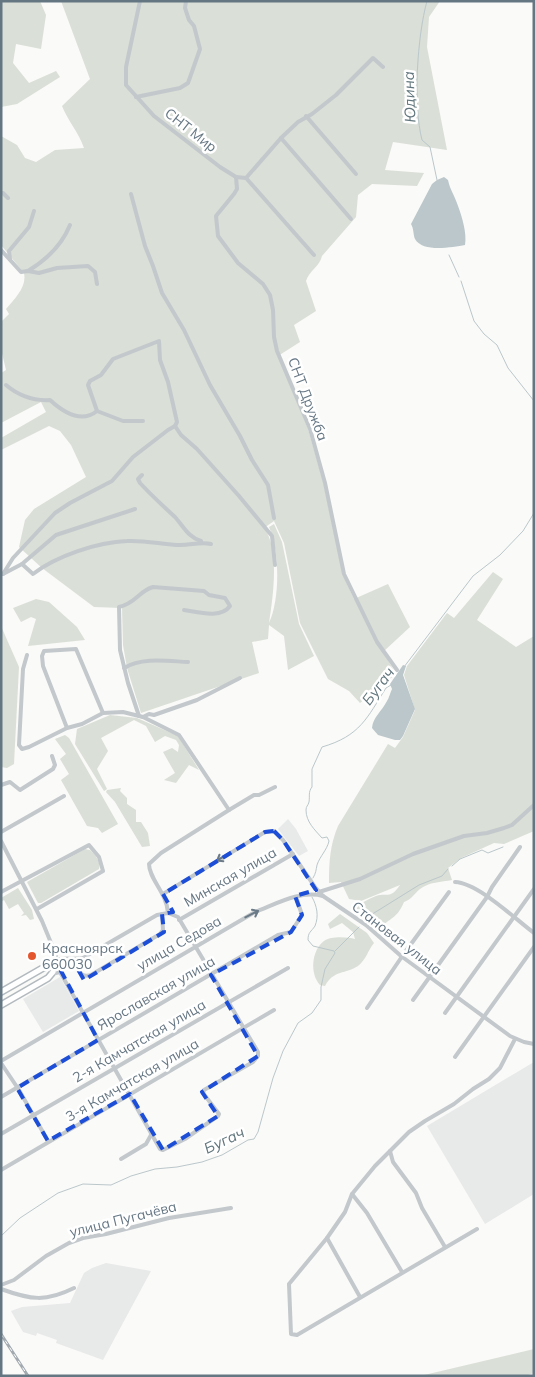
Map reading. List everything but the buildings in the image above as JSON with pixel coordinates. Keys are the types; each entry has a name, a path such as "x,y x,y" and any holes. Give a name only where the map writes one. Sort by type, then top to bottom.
{"street":[{"name":"СНТ Мир","path":"140,1 126,67 126,85 154,116 220,167 236,177"},
{"name":"СНТ Мир","path":"136,97 180,88 188,83 200,48 194,26 189,20 185,8 186,1"},
{"path":"246,178 281,138 298,122 312,114 336,95 373,58 383,67"},
{"path":"306,116 356,174"},
{"path":"281,138 351,219"},
{"path":"236,177 246,178 314,256"},
{"name":"СНТ Дружба","path":"236,177 237,189 216,216 218,236 238,263 263,284 270,295 277,351 310,429 325,483 344,574 377,642 397,670"},
{"path":"1,194 3,193 8,198"},
{"path":"131,194 145,246 162,293 184,330 210,385 268,485 274,518"},
{"path":"11,261 9,251 29,227 34,211"},
{"path":"28,271 40,263 65,239 70,225"},
{"path":"1,250 20,272 39,273 57,268 88,266 94,272 97,284"},
{"path":"96,411 88,385 90,381 101,375 113,358 159,342 160,360 168,382 177,422 175,426 133,457 112,481 55,513 13,558 3,574 22,564 56,535 135,509"},
{"path":"6,385 14,392 38,401 50,400 60,409 77,416 87,417 96,411"},
{"path":"96,411 123,421 144,420"},
{"path":"175,426 180,435 197,449 240,496 272,536 275,565"},
{"path":"142,475 138,479 140,483 177,519 187,534 194,539 211,544"},
{"path":"22,564 33,574 49,562 68,554 112,543 126,541 190,545 203,542"},
{"path":"141,717 124,668 120,650 119,607 129,604 153,586 204,592 209,596 226,598 230,606 227,611 220,613 184,610"},
{"path":"67,728 43,666 42,653 63,649 76,649 103,713"},
{"path":"27,654 23,669 19,745 22,748 29,747 103,713 123,712 141,717 179,735 229,810"},
{"path":"124,668 133,663 161,660 188,662"},
{"path":"141,717 148,714 154,715 197,700 240,678"},
{"path":"1,785 10,782 20,790 53,769 55,765 52,756"},
{"path":"168,913 168,902 150,870 149,864 161,852 229,810 254,795 259,795 275,787"},
{"path":"1,832 64,796"},
{"path":"319,892 360,879 413,854 464,836 488,833 512,825 534,805"},
{"name":"Становая улица","path":"163,894 265,832 277,833 323,896 366,925 401,956 484,1017 515,1038 534,1044"},
{"path":"1,841 52,940 56,960"},
{"path":"1,892 89,845 99,857 103,871 37,909"},
{"path":"413,1000 487,897 520,847"},
{"name":"Минская улица","path":"179,920 294,854"},
{"path":"455,882 461,882 470,886 534,933"},
{"path":"313,894 316,890 315,887"},
{"path":"445,1014 534,889"},
{"path":"367,1008 401,956 449,892"},
{"name":"улица Седова","path":"1,1062 254,912 296,897 313,894 323,896"},
{"name":"Ярославская улица","path":"1,1097 278,935 291,932 302,915 296,897"},
{"path":"75,964 82,975 85,977 91,975 160,934 163,930 162,914"},
{"path":"1,1006 48,978 53,972 61,971 75,964 157,915 174,914 258,1052 256,1059 204,1090 203,1093 219,1114 218,1116 185,1139 163,1150 160,1149 83,1013 61,971 62,963 56,960"},
{"path":"455,1057 534,947"},
{"path":"1,992 20,980 50,966 51,962 61,958 73,960 86,957"},
{"path":"50,966 53,972"},
{"name":"2-я Камчатская улица","path":"1,1134 288,968"},
{"path":"20,980 27,991"},
{"name":"3-я Камчатская улица","path":"1,1170 274,1010"},
{"path":"477,1229 297,1335 291,1334 289,1284 327,1238 345,1212 352,1194 390,1150 425,1120 454,1104 500,1068 515,1038"},
{"path":"1,1062 48,1142"},
{"path":"121,1159 146,1144 152,1135"},
{"path":"390,1150 394,1162 416,1193 422,1208 445,1247"},
{"path":"352,1194 367,1213 402,1272"},
{"name":"улица Пугачёва","path":"1,1285 14,1280 61,1247 83,1238 169,1218 231,1208"},
{"path":"327,1238 360,1297"},
{"path":"1,1290 40,1299 58,1296 74,1288"}],"highlighted area":[{"path":"274,831 283,840 316,890 295,896 302,915 291,932 211,975 258,1056 202,1092 218,1116 163,1150 130,1094 48,1141 17,1088 98,1040 61,971 75,964 84,980 164,932 162,914 173,912 163,894 265,832"}],"shaded area":[{"path":"1,1 40,1 46,15 41,49 16,44 13,63 29,83 56,71 60,77 17,104 1,107"},
{"path":"61,1 440,1 429,17 427,47 447,150 393,142 385,170 424,173 417,186 372,184 358,195 356,217 322,256 306,281 316,311 294,325 300,342 278,356 308,429 323,481 343,575 354,599 388,584 410,627 383,652 396,674 360,703 349,691 328,679 300,623 284,543 274,521 264,528 269,537 274,560 269,623 273,613 277,589 277,562 273,537 269,527 274,524 282,542 299,624 314,656 288,670 284,636 269,625 268,639 252,642 259,673 141,713 127,668 123,645 122,608 94,607 42,568 19,547 25,520 34,509 86,477 71,445 60,431 49,426 1,450 1,438 46,412 41,402 1,423 1,373 6,370 1,349 1,322 9,314 6,309 22,288 24,273 1,245 1,136 17,145 25,158 36,162 55,150 84,148 62,106 90,79"},
{"path":"444,177 448,180 457,202 465,230 465,245 431,248 424,246 415,239 411,224 432,184"},
{"path":"493,572 503,579 477,620 516,647 534,636 534,831 504,844 494,843 461,858 448,868 452,880 427,885 420,889 404,902 396,915 380,929 375,928 353,907 376,896 391,894 400,885 361,901 349,899 341,882 329,883 330,854 335,833 388,744 395,748 403,737 415,710 404,675 407,666 447,613 454,618"},
{"path":"36,599 49,602 77,627 85,640 28,646 36,619 31,617 21,622 13,608"},
{"path":"1,626 19,667 14,764 7,768 1,767"},
{"path":"403,665 406,666 403,675 415,709 403,736 400,740 395,740 378,735 372,728 392,689 390,684"},
{"path":"110,715 137,718 178,736 199,770 189,765 176,783 164,780 175,773 163,752 172,748 178,752 179,745 176,740 165,736 155,742 146,726 134,720 101,738 108,751 97,769 107,789 104,791 75,744 77,729"},
{"path":"65,735 69,738 118,824 102,833 98,828 87,826 61,780 69,774 60,759 66,754 55,739"},
{"path":"121,788 120,791 127,798 127,804 136,810 136,822 141,822 148,833 150,846 142,847 115,802 106,792 107,790"},
{"path":"288,819 308,851 299,856 278,829"},
{"path":"85,849 90,850 96,856 99,869 38,903 27,882"},
{"path":"18,888 32,910 34,919 30,920 26,915 21,916 24,913 18,904 9,909 4,900 1,902 1,898"},
{"path":"340,914 367,933 374,943 358,966 332,977 325,986 320,985 313,969 313,963 314,956 320,945 331,938 344,937 355,939 353,932 342,923 330,929 328,924"},
{"path":"60,977 79,1011 43,1032 23,999"},
{"path":"534,1062 534,1194 485,1224 427,1126"},
{"path":"106,1263 151,1271 103,1360 56,1343 57,1340 37,1333 36,1336 23,1332 11,1311 22,1307 70,1303 84,1273"},
{"path":"534,1349 534,1373 525,1376 420,1376"}],"waterway":[{"name":"Юдина","path":"427,1 417,71 418,109 422,140 430,147 437,180"},
{"name":"Юдина","path":"449,255 459,277"},
{"name":"Юдина","path":"461,281 474,321 484,334 497,345 508,368 534,401"},
{"name":"Бугач","path":"404,667 473,576 500,555 523,531 534,513"},
{"name":"Бугач","path":"313,878 318,862 329,841 327,837 322,838 314,829 306,814 312,787 312,769 322,747 335,743 361,725 386,688 391,685"},
{"path":"452,866 460,859 482,850 488,853 503,847"},
{"path":"366,918 419,885 442,876 448,869"},
{"name":"Бугач","path":"1,1236 20,1218 58,1193 83,1184 111,1185 131,1176 155,1169 202,1162 222,1155 248,1140 254,1139 258,1132 273,1078 283,1051 298,1023 312,1013 321,1000 321,987 325,969 335,953 334,951 313,946 308,940 317,919 316,907 312,897"},
{"path":"335,951 359,927"}],"railway":[{"path":"1,1334 28,1376"}],"place":[{"name":"Красноярск 660030","path":"32,956"}]}
